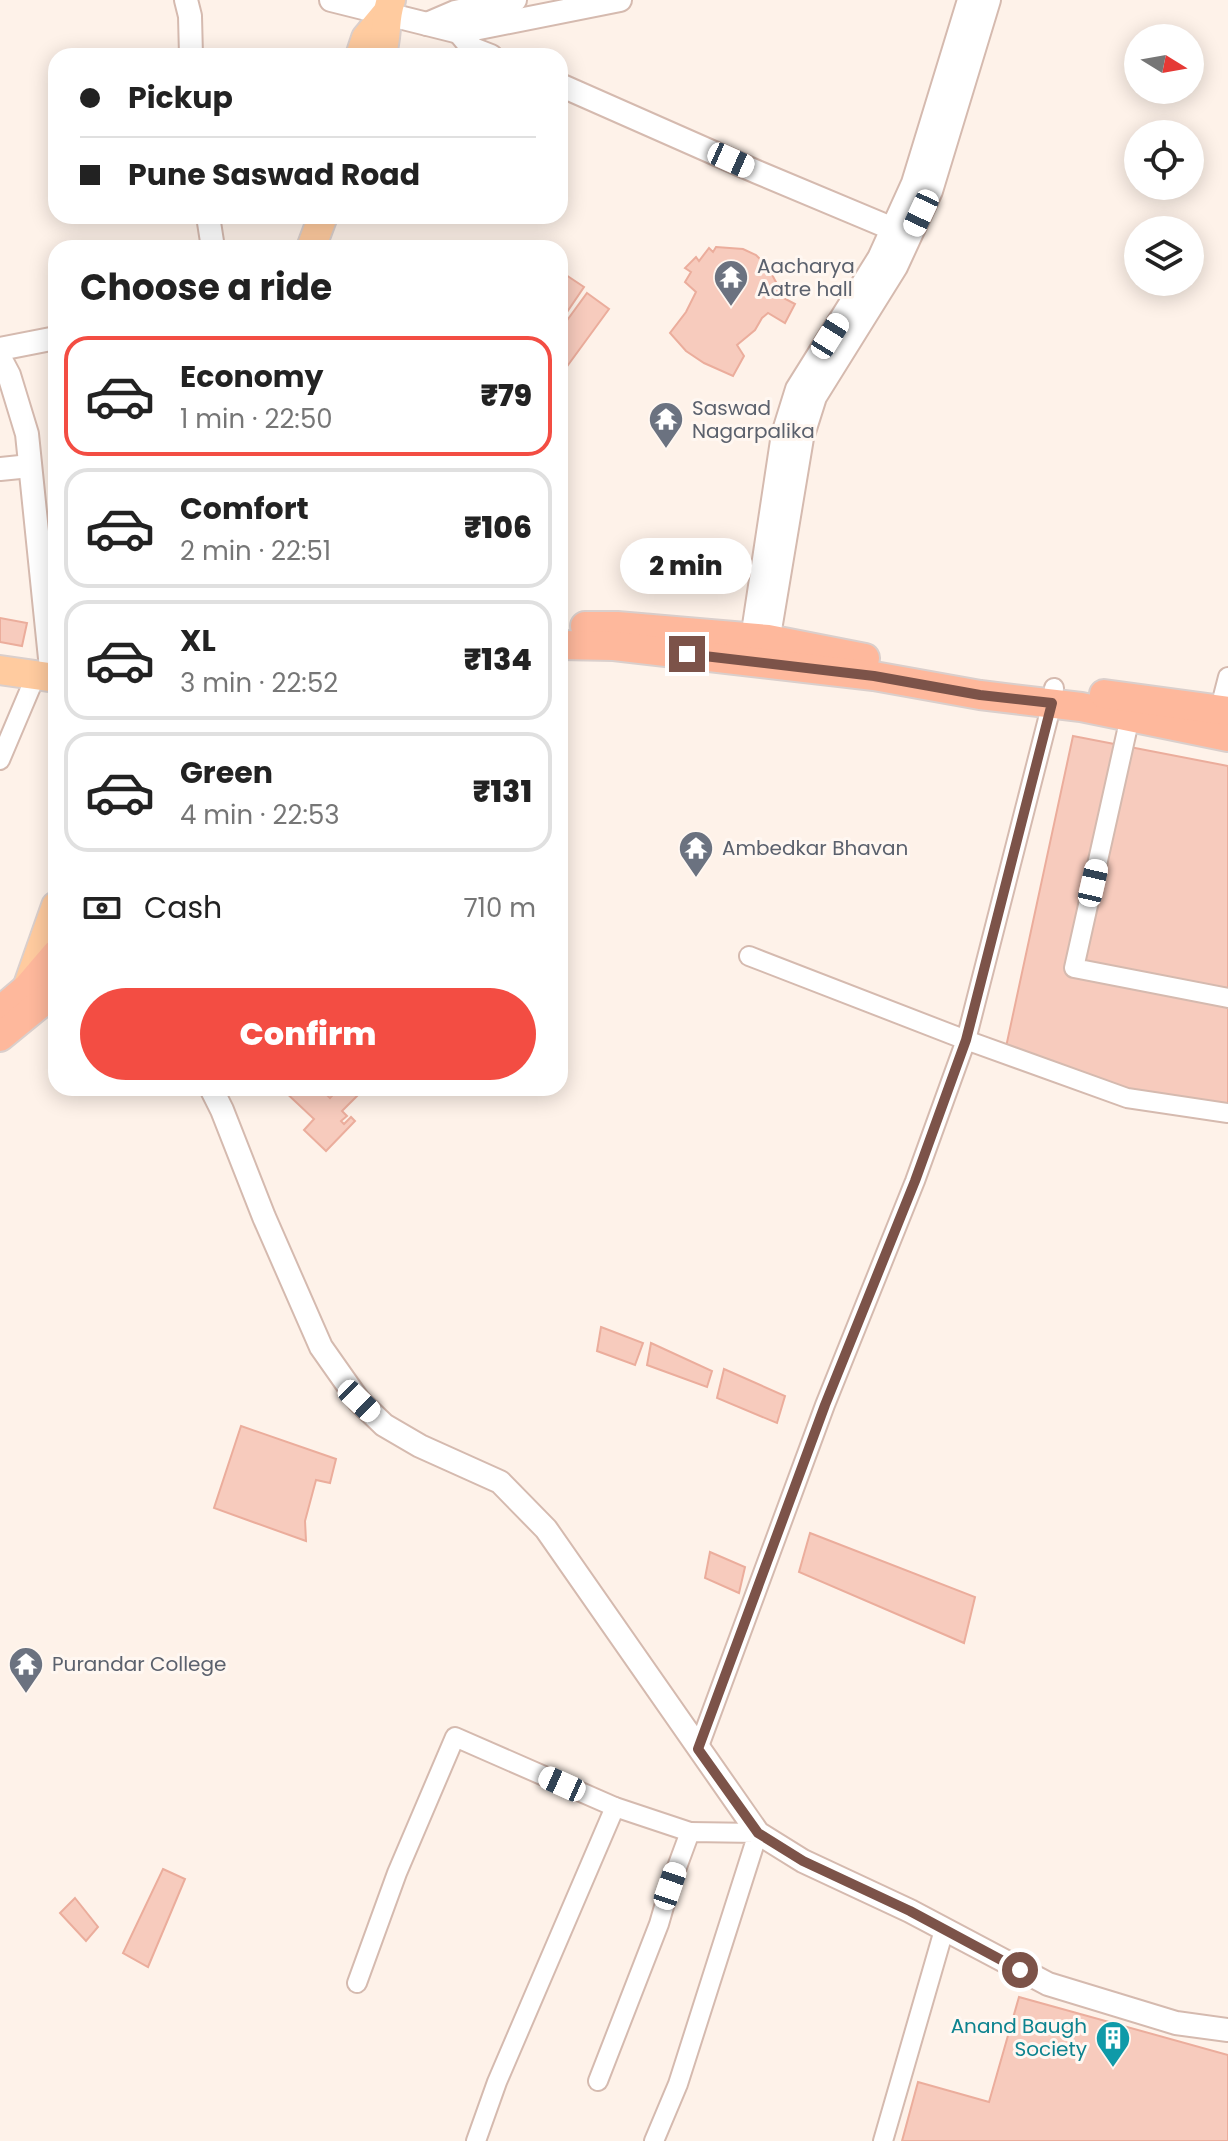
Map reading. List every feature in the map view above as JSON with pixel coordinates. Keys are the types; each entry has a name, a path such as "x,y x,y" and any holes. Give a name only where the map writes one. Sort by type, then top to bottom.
{"highway":[{"path":"568,626 617,626 758,650 950,675 1228,737"},
{"path":"568,645 758,650"},
{"path":"1053,696 1224,710"},
{"path":"23,1010 48,968"}],"main road":[{"path":"363,48 366,38 388,7"},
{"path":"384,48 388,7"},
{"path":"0,670 48,677"},
{"path":"23,1010 48,931"}],"street":[{"path":"186,0 191,48"},
{"path":"331,0 388,7 427,24 459,32 620,0"},
{"path":"427,24 455,12 515,0"},
{"path":"901,232 969,0"},
{"path":"758,650 783,434 804,398 797,389 879,258 931,191 989,0"},
{"path":"459,32 472,48"},
{"path":"568,88 901,232"},
{"path":"0,349 48,340"},
{"path":"0,358 9,375 27,434 48,677 0,760"},
{"path":"0,469 30,466"},
{"path":"1224,710 1228,677"},
{"path":"698,1749 825,1405 915,1181 966,1040 1053,696"},
{"path":"1130,717 1074,968 1228,998"},
{"path":"749,956 1127,1098 1228,1113"},
{"path":"215,1096 321,1347 359,1401 384,1425 420,1446 500,1482 546,1529 758,1833 803,1861 910,1911 1048,1984 1176,2023 1228,2030"},
{"path":"357,1983 397,1873 455,1737 615,1807 690,1832 758,1833"},
{"path":"476,2141 497,2082 615,1807"},
{"path":"598,2081 659,1924 690,1832"},
{"path":"654,2141 678,2084 758,1833"},
{"path":"883,2141 944,1930"}],"building":[{"path":"716,247 743,249 756,255 768,267 778,286 776,294 795,304 785,323 768,313 755,330 737,345 744,356 733,376 686,351 670,333 696,292 685,282 691,272 685,268 696,257 699,261 709,248 713,252"},
{"path":"568,276 584,287 568,311"},
{"path":"587,293 609,309 568,365 568,319"},
{"path":"0,618 27,623 22,646 0,642"},
{"path":"1073,736 1228,766 1228,1113 1109,1084 1006,1047"},
{"path":"290,1096 357,1096 342,1111 347,1116 341,1121 344,1124 351,1117 355,1121 326,1151 304,1130 314,1119"},
{"path":"601,1327 643,1343 635,1365 597,1351"},
{"path":"651,1343 712,1371 707,1387 647,1365"},
{"path":"724,1369 785,1396 777,1423 717,1398"},
{"path":"241,1426 336,1459 330,1483 316,1480 305,1521 306,1541 214,1508"},
{"path":"810,1533 975,1597 964,1643 799,1572"},
{"path":"710,1552 745,1567 739,1593 705,1578"},
{"path":"163,1869 185,1879 148,1967 123,1953"},
{"path":"75,1898 98,1927 86,1941 60,1913"},
{"name":"Anand Baugh Society","path":"1019,1997 1228,2055 1228,2141 902,2141 918,2082 989,2102"}],"place":[{"name":"Aacharya Aatre hall","path":"731,308"},
{"name":"Saswad Nagarpalika","path":"666,450"},
{"name":"Ambedkar Bhavan","path":"696,879"},
{"name":"Purandar College","path":"26,1695"},
{"name":"Anand Baugh Society","path":"1113,2069"}],"route":[{"path":"687,654 874,676 980,695 1052,703 966,1040 915,1181 825,1405 698,1749 758,1833 803,1861 910,1911 1020,1970"}]}
